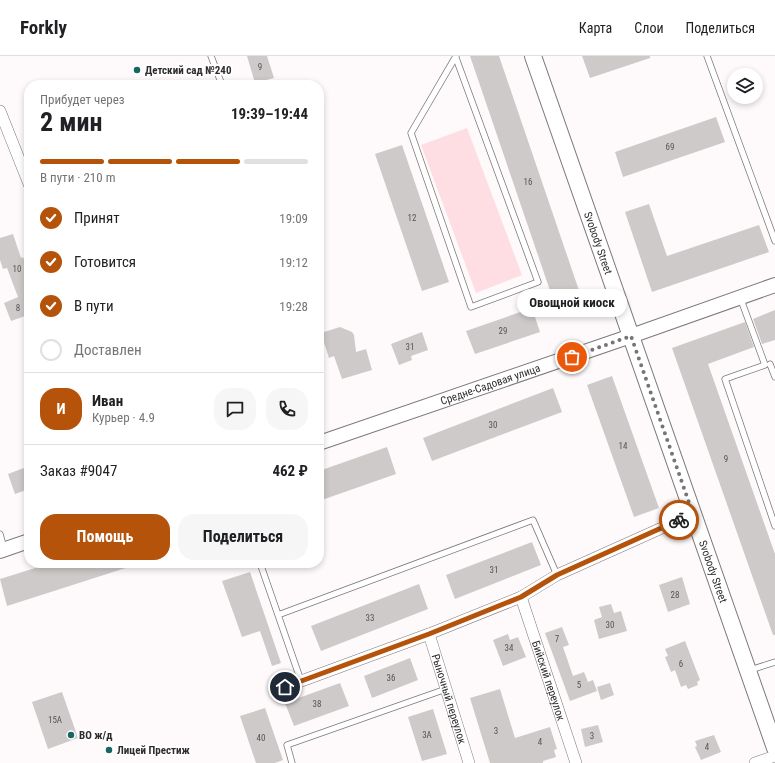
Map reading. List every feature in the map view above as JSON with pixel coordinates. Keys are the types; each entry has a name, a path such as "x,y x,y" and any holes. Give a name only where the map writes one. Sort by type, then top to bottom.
{"main road":[{"name":"Svobody Street","path":"533,56 748,671 773,738"}],"street":[{"path":"0,111 24,171"},
{"name":"Средне-Садовая улица","path":"324,441 775,285"},
{"path":"285,687 429,634 521,597 557,575 693,514"},
{"path":"2,550 24,543"},
{"name":"Бийский переулок","path":"521,597 576,763"},
{"name":"Рыночный переулок","path":"429,634 469,763"},
{"path":"755,763 775,756"}],"lane":[{"path":"211,56 220,80"},
{"path":"707,56 775,241"},
{"path":"456,57 538,282 471,307 411,133 456,57"},
{"path":"740,297 775,377"},
{"path":"770,364 725,379 775,526"},
{"path":"278,615 534,520 557,575"},
{"path":"0,534 2,550"},
{"path":"262,568 300,681"},
{"path":"748,671 775,662"},
{"path":"292,763 287,745 446,689"}],"shaded area":[{"path":"467,128 522,275 476,293 421,145"}],"building":[{"path":"247,56 267,56 274,78 266,80 254,80"},
{"path":"470,56 499,56 585,308 559,317"},
{"path":"582,56 650,56 650,58 590,78"},
{"path":"716,117 725,142 623,177 615,152"},
{"path":"402,145 449,282 422,291 375,154"},
{"path":"649,204 667,256 759,225 769,252 652,292 625,212"},
{"path":"13,234 21,258 23,257 24,260 24,316 11,321 4,303 18,297 7,268 3,269 0,260 0,238"},
{"path":"532,308 540,332 475,354 466,331"},
{"path":"775,310 775,340 762,344 753,319"},
{"path":"745,322 754,347 708,364 775,554 775,635 773,635 672,348"},
{"path":"340,327 352,332 354,335 356,352 366,349 372,370 342,379 334,356 329,358 324,342 324,332"},
{"path":"422,332 428,350 411,356 412,360 399,365 391,344"},
{"path":"612,376 659,508 634,517 587,385"},
{"path":"553,388 562,412 432,461 423,438"},
{"path":"387,447 396,474 324,499 324,469"},
{"path":"24,468 24,491 15,494 8,474"},
{"path":"532,542 541,565 455,599 446,575"},
{"path":"35,568 126,568 7,606 0,579"},
{"path":"250,572 281,663 272,666 260,631 242,637 222,581"},
{"path":"682,577 690,604 668,612 659,585"},
{"path":"419,584 428,609 321,651 311,626"},
{"path":"611,604 614,613 621,611 627,631 599,639 594,620 602,617 599,607"},
{"path":"562,627 569,645 563,647 573,676 584,672 588,682 593,680 597,691 570,701 545,633"},
{"path":"508,634 510,640 518,637 526,657 503,666 493,640"},
{"path":"685,641 700,680 697,682 698,685 688,689 686,685 681,687 675,670 671,672 665,657 668,656 665,649"},
{"path":"410,658 418,680 372,698 364,676"},
{"path":"340,683 349,706 294,726 285,703"},
{"path":"610,683 614,695 601,700 597,687"},
{"path":"500,689 515,738 550,727 557,749 554,750 556,757 543,761 543,763 490,763 470,698"},
{"path":"62,692 78,738 48,749 32,702"},
{"path":"265,708 283,760 275,763 256,763 240,716"},
{"path":"433,709 447,754 422,761 408,717"},
{"path":"598,725 603,742 585,747 581,729"},
{"path":"714,735 721,752 701,760 695,747 697,746 695,741"}],"way so far":[{"path":"572,357 631,336 693,514 679,520"}],"place":[{"name":"Детский сад №240","path":"137,70"},
{"name":"Овощной киоск","path":"572,357"},
{"name":"ВО ж/д","path":"71,735"},
{"name":"Лицей Престиж","path":"109,750"}],"route":[{"path":"285,687 429,634 521,597 557,575 679,520"}]}
